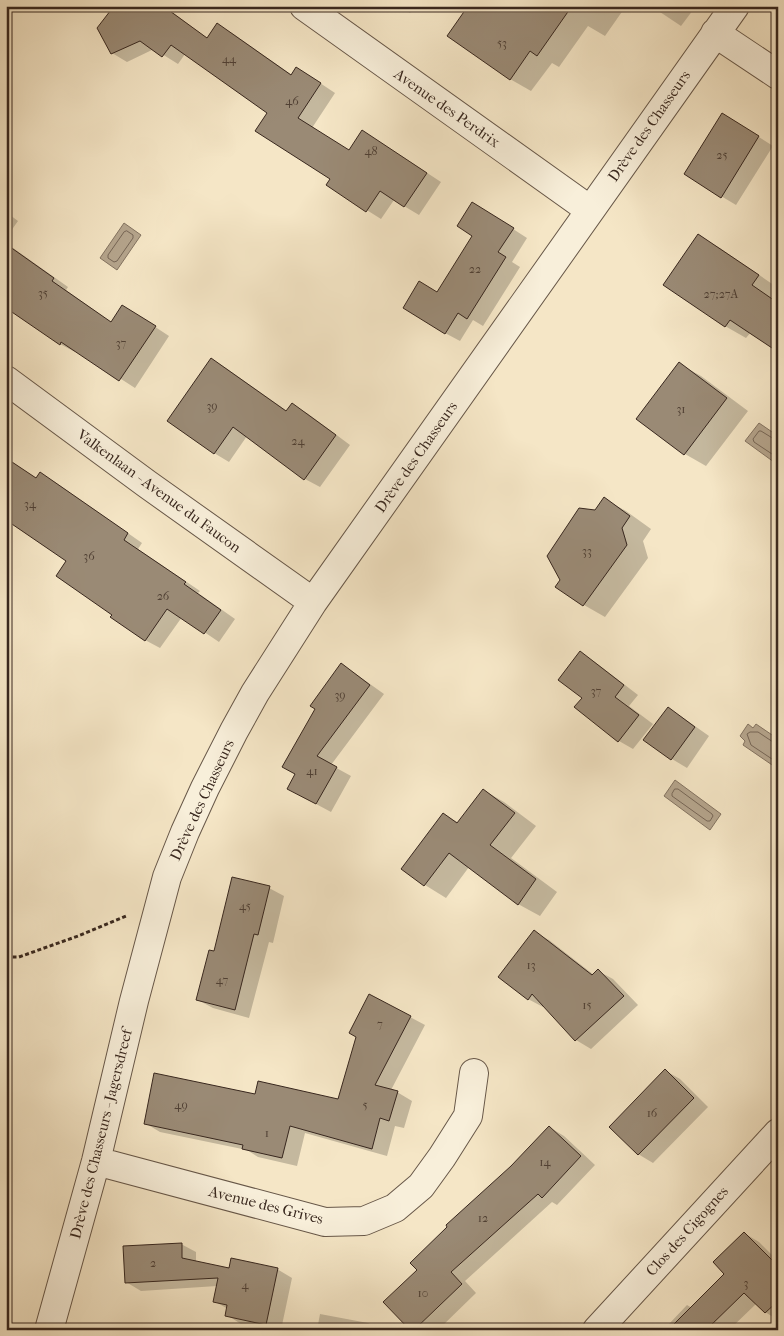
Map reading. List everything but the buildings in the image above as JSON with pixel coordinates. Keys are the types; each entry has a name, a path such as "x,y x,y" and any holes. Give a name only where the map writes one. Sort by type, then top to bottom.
{"street":[{"name":"Avenue des Perdrix","path":"304,6 590,210"},
{"name":"Drève des Chasseurs","path":"151,937 167,877 185,832 225,747 255,693 314,602 735,6"},
{"path":"716,34 778,75"},
{"name":"Valkenlaan - Avenue du Faucon","path":"6,380 147,484 314,602"},
{"name":"Drève des Chasseurs - Jagersdreef","path":"49,1330 96,1162 151,937"},
{"name":"Avenue des Grives","path":"96,1162 325,1222 364,1221 395,1208 421,1186 468,1116 474,1073"},
{"name":"Clos des Cigognes","path":"597,1330 778,1133"}],"path":[{"path":"6,957 19,957 78,936 161,901"}],"water":[{"path":"124,223 141,235 117,270 100,258"},
{"path":"759,423 778,436 778,465 745,441"},
{"path":"748,724 753,728 756,724 778,739 778,769 743,745 745,741 740,736"},
{"path":"675,780 721,814 710,830 664,796"}]}
